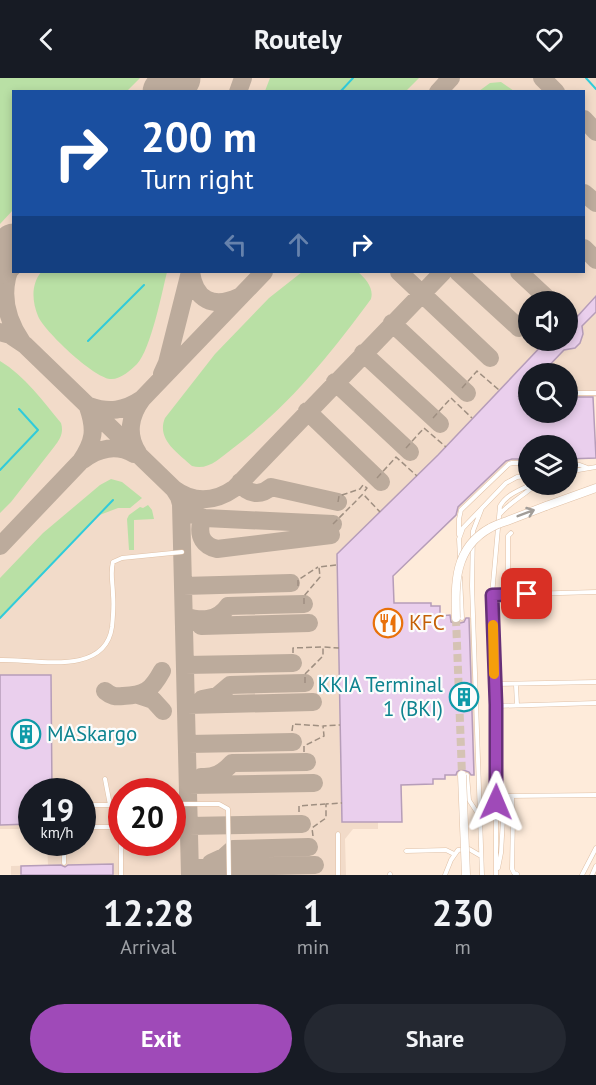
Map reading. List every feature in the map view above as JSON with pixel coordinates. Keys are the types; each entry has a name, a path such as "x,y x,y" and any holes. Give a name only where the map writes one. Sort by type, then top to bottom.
{"street":[{"path":"459,618 456,602 458,570 467,546 490,527 596,488"},
{"path":"464,775 466,875"}],"lane":[{"path":"578,393 596,393"},
{"path":"459,618 459,519 462,510 509,464 518,463"},
{"path":"578,465 588,468"},
{"path":"578,470 596,467"},
{"path":"459,538 463,528 506,483 518,477"},
{"path":"496,875 501,853 503,819 496,802 496,705 492,595 500,507 504,499 518,491"},
{"path":"499,514 509,504 525,495"},
{"path":"482,508 473,531 472,586 482,875"},
{"path":"508,595 508,536 511,533"},
{"path":"0,660 72,662 89,658 106,645 112,628 111,568 113,562 122,558 182,552"},
{"path":"492,595 596,592"},
{"path":"494,684 596,682"},
{"path":"516,685 517,705"},
{"path":"496,705 596,703"},
{"path":"464,775 469,800 480,817"},
{"path":"105,779 108,795"},
{"path":"496,796 596,795"},
{"path":"512,796 512,869 517,874"},
{"path":"186,804 219,804 228,810 229,875"},
{"path":"338,834 338,875"},
{"path":"582,875 596,848"},
{"path":"445,875 458,850 469,849 482,857"},
{"path":"406,851 446,850 454,854"},
{"path":"64,856 64,862"},
{"path":"122,856 122,875"},
{"path":"592,875 596,867"}],"path":[{"path":"462,388 477,371 499,390"},
{"path":"433,418 450,398 472,418"},
{"path":"406,448 424,428 446,447"},
{"path":"377,478 396,457 417,476"},
{"path":"333,524 367,488 363,485 360,489 339,496 338,502"},
{"path":"363,494 380,512"},
{"path":"298,586 298,580 319,567 337,565"},
{"path":"304,604 304,596 320,577 319,567"},
{"path":"305,683 305,674 323,656 323,647"},
{"path":"293,653 293,648 339,648"},
{"path":"292,731 292,724 340,725"},
{"path":"304,752 304,746 324,736 323,726"},
{"path":"299,812 299,806 342,803"},
{"path":"313,836 312,828 326,818 326,804"}],"shaded area":[{"path":"0,78 596,78 596,397 593,397 596,458 578,459 578,435 518,435 518,461 510,461 393,576 394,603 431,603 440,616 472,618 475,775 445,775 445,779 433,779 433,784 402,785 402,822 378,822 378,829 353,829 345,839 346,875 11,875 11,866 48,865 48,856 96,856 96,778 18,778 18,829 0,829"}],"green space":[{"path":"0,78 140,78 128,90 12,90 12,211 0,224"},
{"path":"270,78 419,78 407,90 265,90"},
{"path":"501,82 513,90 480,90 490,83"},
{"path":"40,273 167,273 151,334 137,364 121,376 110,379 81,362 49,332 38,316 34,288"},
{"path":"301,273 359,273 370,287 372,295 340,340 290,398 253,433 213,463 203,467 192,466 175,451 166,439 163,433 165,418 215,354 269,298"},
{"path":"0,361 33,389 61,423 62,433 54,447 0,513"},
{"path":"111,479 122,482 142,498 130,508 118,508 97,516 0,618 0,578 43,533 100,485"},
{"path":"148,505 154,519 134,520 134,550 129,550 127,519 140,507"}],"building":[{"path":"596,296 596,312 582,326 583,334 578,345 578,316"},
{"path":"537,351 563,351 552,363 525,363"},
{"path":"518,371 518,423 578,423 578,397 593,397 596,458 578,459 578,435 518,435 518,459 506,461 458,507 456,515 393,576 394,603 431,603 431,606 440,606 440,616 450,615 451,622 456,624 469,618 474,775 461,769 456,775 445,775 445,779 433,779 433,784 401,785 402,822 342,822 337,554 438,455"},
{"name":"MASkargo","path":"0,675 51,675 52,778 18,778 18,824 0,825"},
{"path":"113,864 113,875 21,875 21,866 61,865 65,867 68,865"}],"waterway":[{"path":"342,90 353,78"},
{"path":"586,78 596,89"},
{"path":"88,341 144,285"},
{"path":"0,470 38,430 19,409"},
{"path":"0,618 113,500"}],"taxiway":[{"path":"239,90 243,78"},
{"path":"440,90 451,78"},
{"path":"542,78 554,90"},
{"path":"585,120 596,132"},
{"path":"585,194 596,203"},
{"path":"585,249 596,260"},
{"path":"12,261 5,295 10,319 22,342"},
{"path":"162,374 167,363 190,273"},
{"path":"191,273 197,289 207,300 221,302 239,297"},
{"path":"89,406 103,410 116,410 142,399 263,273"},
{"path":"400,273 490,358"},
{"path":"0,332 10,335 25,345 174,489 197,499 212,498 235,488 442,273"},
{"path":"459,273 518,327"},
{"path":"520,273 539,291"},
{"path":"392,323 467,393"},
{"path":"363,353 440,424"},
{"path":"335,382 410,452"},
{"path":"138,453 132,439 131,425 132,418 142,399"},
{"path":"0,546 81,461 89,447 93,429 88,407"},
{"path":"307,411 381,482"},
{"path":"83,460 101,450 114,448 134,454"},
{"path":"240,482 246,490 254,493 263,492 271,487 338,502"},
{"path":"174,489 181,504 190,875"},
{"path":"181,504 191,514 205,518 333,524"},
{"path":"201,523 200,533 203,540 209,546 217,549 331,535"},
{"path":"183,586 291,583"},
{"path":"184,616 196,619 213,618 228,606 304,604"},
{"path":"201,626 309,623"},
{"path":"185,665 293,663"},
{"path":"105,691 118,696 142,693 151,687 162,671"},
{"path":"202,699 217,696 230,685 305,683"},
{"path":"138,695 153,700 163,711"},
{"path":"187,705 313,702"},
{"path":"188,744 293,742"},
{"path":"201,777 218,774 232,763 307,762"},
{"path":"188,785 314,783"},
{"path":"189,826 302,824"},
{"path":"211,863 224,857 233,849 309,847"},
{"path":"190,868 315,865"}],"runway":[{"path":"167,90 178,78"},
{"path":"0,261 12,248"}],"tunnel":[{"path":"456,618 462,775"}],"slow traffic":[{"path":"493,625 494,674"}],"place":[{"name":"KFC","path":"388,623"},
{"name":"KKIA Terminal 1 (BKI)","path":"464,697"},
{"name":"MASkargo","path":"26,734"}],"route":[{"path":"496,802 496,705 492,595 527,594"}]}
